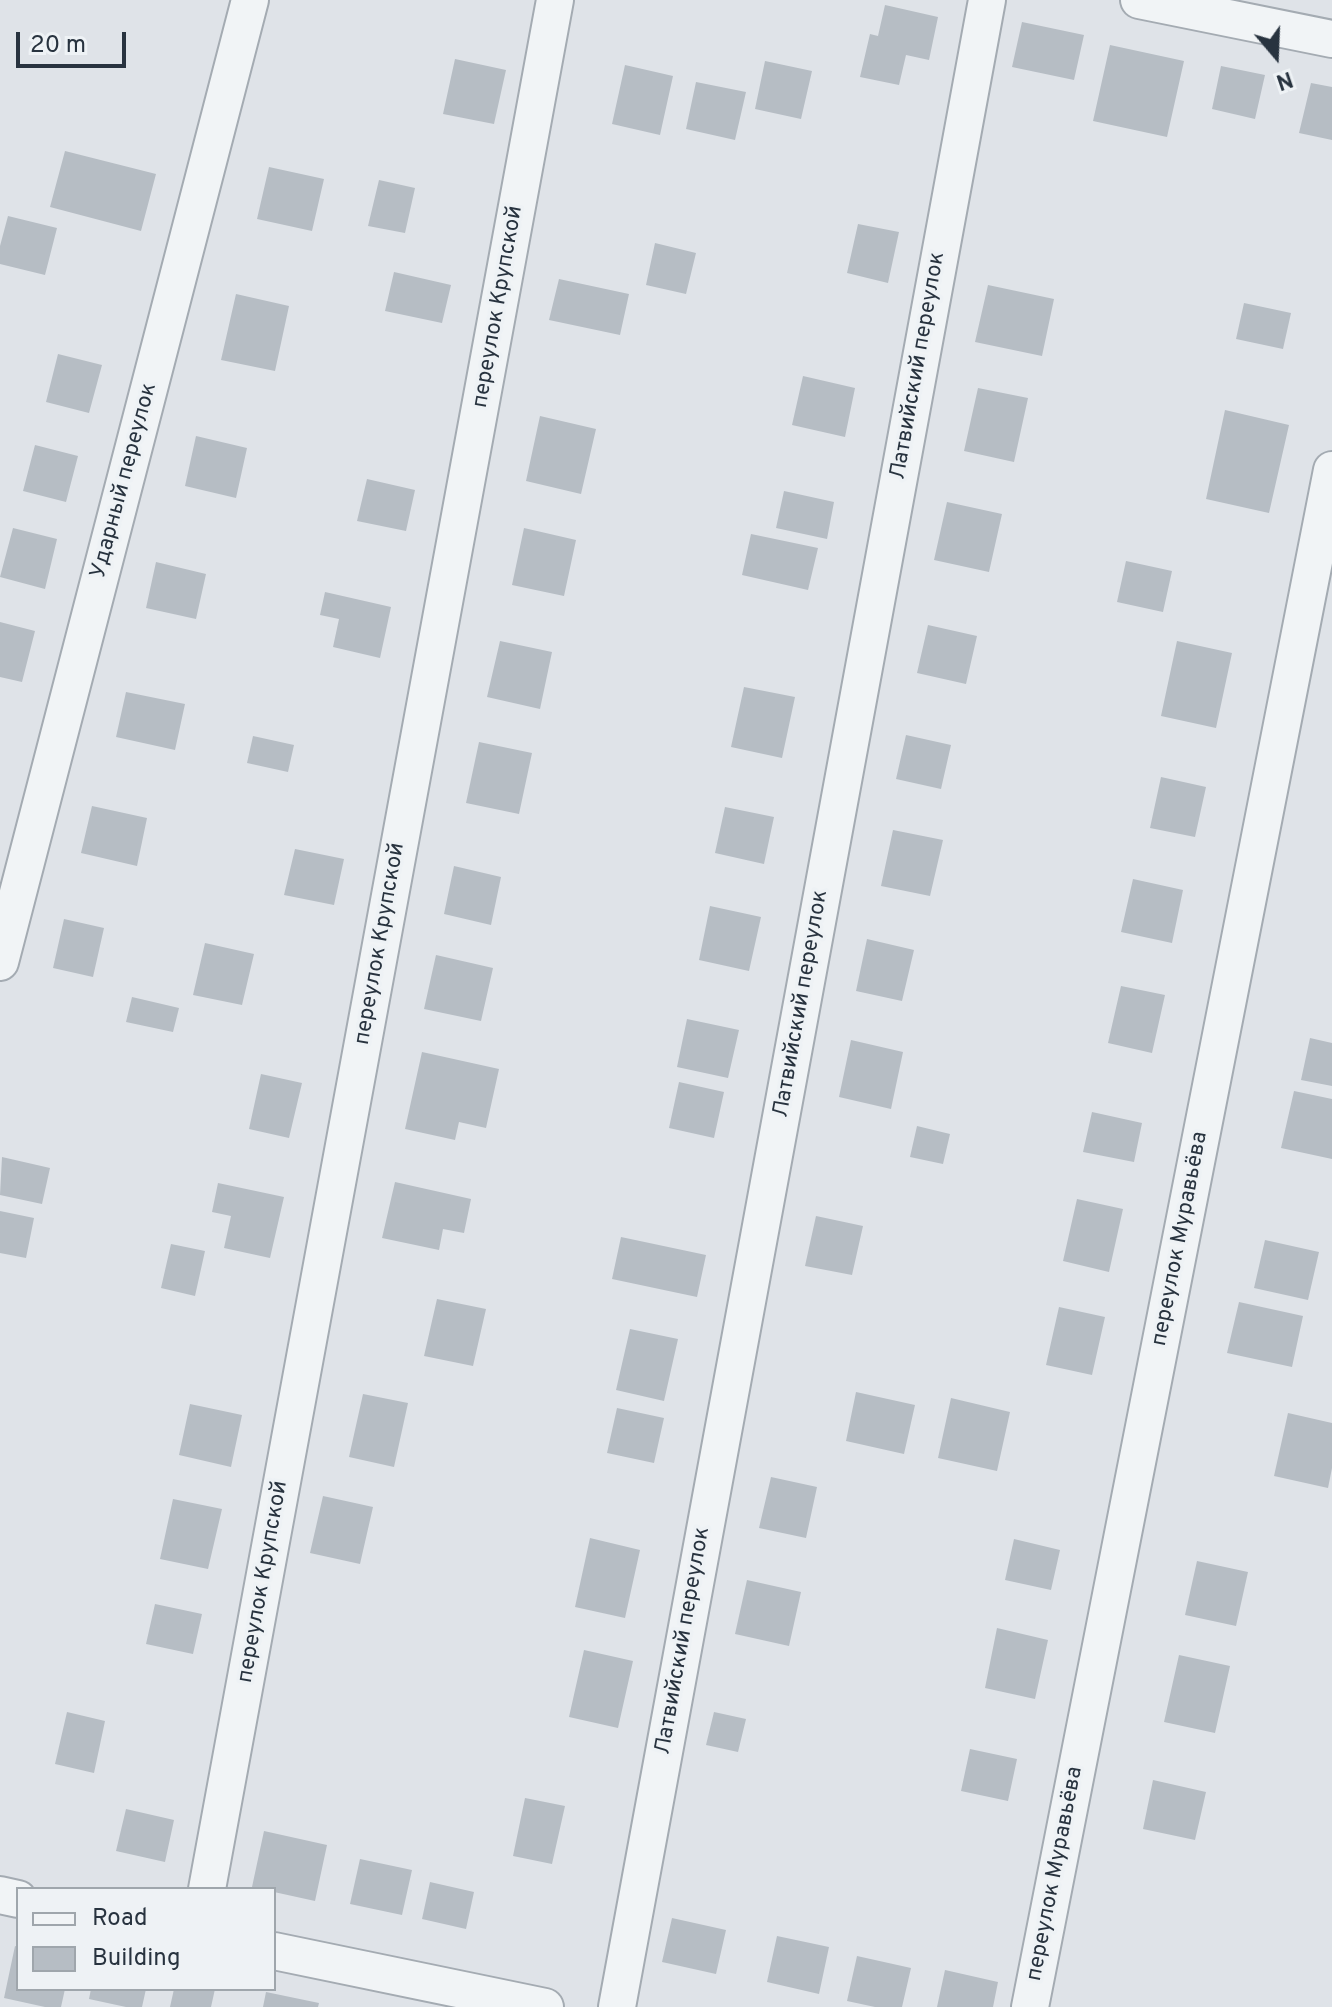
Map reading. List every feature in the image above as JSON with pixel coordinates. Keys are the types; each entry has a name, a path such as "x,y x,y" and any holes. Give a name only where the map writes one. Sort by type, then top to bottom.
{"street":[{"name":"Ударный переулок","path":"0,962 250,0"},
{"name":"переулок Крупской","path":"207,1887 555,0"},
{"name":"Латвийский переулок","path":"617,2007 987,0"},
{"path":"1139,0 1332,39"},
{"name":"переулок Муравьёва","path":"1030,2007 1332,470"},
{"path":"276,1951 545,2007"}],"building":[{"path":"885,5 938,17 929,60 906,55 899,85 860,77 870,34 878,36"},
{"path":"1022,22 1084,35 1074,80 1012,67"},
{"path":"1110,45 1184,61 1167,137 1093,121"},
{"path":"455,59 506,70 494,124 443,114"},
{"path":"765,61 812,71 801,119 755,109"},
{"path":"625,65 673,76 660,135 612,124"},
{"path":"1221,66 1265,75 1255,119 1212,109"},
{"path":"696,82 746,92 735,140 686,129"},
{"path":"1311,83 1332,87 1332,140 1299,133"},
{"path":"65,151 156,174 141,231 50,207"},
{"path":"269,167 324,179 312,231 257,219"},
{"path":"379,180 415,188 405,233 368,226"},
{"path":"8,216 57,228 45,275 0,264 0,246"},
{"path":"858,224 899,232 888,283 847,273"},
{"path":"655,243 696,253 686,294 646,285"},
{"path":"394,272 451,285 442,323 385,311"},
{"path":"559,279 629,294 620,335 549,320"},
{"path":"988,285 1054,299 1042,356 975,342"},
{"path":"236,294 289,306 275,371 221,360"},
{"path":"1244,303 1291,313 1283,349 1236,339"},
{"path":"58,354 102,365 89,413 46,402"},
{"path":"803,376 855,388 845,437 792,425"},
{"path":"978,388 1028,398 1014,462 964,451"},
{"path":"1225,410 1289,425 1269,513 1206,499"},
{"path":"540,416 596,429 581,494 526,481"},
{"path":"196,436 247,448 236,498 185,486"},
{"path":"35,445 78,456 66,502 23,491"},
{"path":"367,479 415,490 406,531 357,521"},
{"path":"784,491 834,502 827,539 776,528"},
{"path":"947,502 1002,514 989,572 934,560"},
{"path":"13,528 57,539 45,589 0,577"},
{"path":"524,528 576,540 564,596 512,585"},
{"path":"751,534 818,548 808,590 742,575"},
{"path":"1126,561 1172,571 1163,612 1117,602"},
{"path":"156,562 206,574 196,619 146,608"},
{"path":"325,592 391,607 380,658 333,647 339,619 320,615"},
{"path":"0,622 35,631 22,682 0,677"},
{"path":"928,625 977,636 966,684 917,673"},
{"path":"500,641 552,652 540,709 487,697"},
{"path":"1177,641 1232,653 1216,728 1161,716"},
{"path":"744,687 795,697 782,758 731,747"},
{"path":"126,692 185,704 175,750 116,737"},
{"path":"906,735 951,745 941,789 896,779"},
{"path":"253,736 294,745 288,772 247,763"},
{"path":"479,742 532,753 519,814 466,803"},
{"path":"1161,777 1206,787 1195,837 1150,828"},
{"path":"92,806 147,818 137,866 81,853"},
{"path":"725,807 774,817 764,864 715,853"},
{"path":"893,830 943,840 930,896 881,886"},
{"path":"295,849 344,859 334,905 284,895"},
{"path":"454,866 501,877 491,925 444,914"},
{"path":"1133,879 1183,890 1172,943 1121,932"},
{"path":"710,906 761,917 749,971 699,960"},
{"path":"64,919 104,928 93,977 53,968"},
{"path":"867,939 914,950 902,1001 856,991"},
{"path":"205,943 254,954 242,1005 193,995"},
{"path":"436,955 493,968 481,1021 424,1009"},
{"path":"1121,986 1165,995 1152,1053 1108,1043"},
{"path":"132,997 179,1008 173,1032 126,1022"},
{"path":"687,1019 739,1030 728,1078 677,1067"},
{"path":"1310,1038 1332,1043 1332,1086 1301,1080"},
{"path":"851,1040 903,1052 891,1109 839,1097"},
{"path":"422,1052 499,1069 486,1128 459,1122 455,1140 405,1129"},
{"path":"261,1074 302,1083 289,1138 249,1129"},
{"path":"679,1082 724,1092 714,1138 669,1128"},
{"path":"1294,1091 1332,1099 1332,1159 1281,1148"},
{"path":"1092,1112 1142,1123 1134,1162 1083,1152"},
{"path":"917,1126 950,1134 943,1164 910,1157"},
{"path":"2,1157 50,1168 42,1204 0,1195"},
{"path":"395,1182 471,1199 464,1233 443,1229 439,1250 382,1238"},
{"path":"218,1183 284,1197 270,1258 224,1248 231,1216 212,1212"},
{"path":"1077,1199 1123,1209 1109,1272 1063,1261"},
{"path":"0,1211 34,1218 26,1258 0,1253"},
{"path":"816,1216 863,1226 852,1275 805,1266"},
{"path":"621,1237 706,1255 697,1297 612,1279"},
{"path":"1265,1240 1319,1252 1308,1300 1254,1288"},
{"path":"171,1244 205,1251 195,1296 161,1288"},
{"path":"437,1299 486,1309 473,1366 424,1356"},
{"path":"1239,1302 1303,1316 1292,1367 1227,1353"},
{"path":"1059,1307 1105,1317 1092,1375 1046,1365"},
{"path":"630,1329 678,1339 664,1401 616,1390"},
{"path":"856,1392 915,1405 904,1454 846,1441"},
{"path":"363,1394 408,1403 394,1467 349,1457"},
{"path":"951,1398 1010,1412 997,1471 938,1458"},
{"path":"190,1404 242,1415 231,1467 179,1455"},
{"path":"617,1408 664,1418 654,1463 607,1453"},
{"path":"1288,1413 1332,1423 1332,1468 1328,1488 1274,1476"},
{"path":"771,1477 817,1487 806,1538 759,1528"},
{"path":"323,1496 373,1507 360,1564 310,1553"},
{"path":"173,1499 222,1509 208,1569 160,1559"},
{"path":"590,1538 640,1550 625,1618 575,1607"},
{"path":"1014,1539 1060,1550 1051,1590 1005,1580"},
{"path":"1197,1561 1248,1572 1236,1626 1185,1615"},
{"path":"747,1580 801,1592 789,1646 735,1634"},
{"path":"155,1604 202,1614 193,1654 146,1644"},
{"path":"997,1628 1048,1640 1035,1699 985,1688"},
{"path":"584,1650 633,1661 618,1728 569,1717"},
{"path":"1179,1655 1230,1666 1215,1733 1164,1722"},
{"path":"67,1712 105,1721 94,1773 55,1764"},
{"path":"714,1712 746,1719 738,1752 706,1745"},
{"path":"970,1749 1017,1759 1008,1801 961,1791"},
{"path":"1153,1780 1206,1792 1195,1840 1143,1829"},
{"path":"525,1798 565,1806 552,1864 513,1856"},
{"path":"126,1809 174,1820 165,1862 116,1851"},
{"path":"264,1831 327,1845 315,1901 276,1892 276,1887 252,1887"},
{"path":"360,1859 412,1870 402,1915 350,1904"},
{"path":"430,1882 474,1892 466,1929 422,1919"},
{"path":"672,1918 726,1930 716,1974 662,1962"},
{"path":"777,1936 829,1947 819,1994 767,1982"},
{"path":"15,1946 16,1991 65,1991 61,2007 45,2007 4,1998"},
{"path":"857,1956 911,1968 902,2007 875,2007 847,2001"},
{"path":"945,1970 998,1982 993,2007 937,2007"},
{"path":"91,1991 146,1991 142,2007 89,1999"},
{"path":"174,1991 215,1991 211,2007 170,2007"},
{"path":"266,1992 319,2003 318,2007 263,2007"}]}
